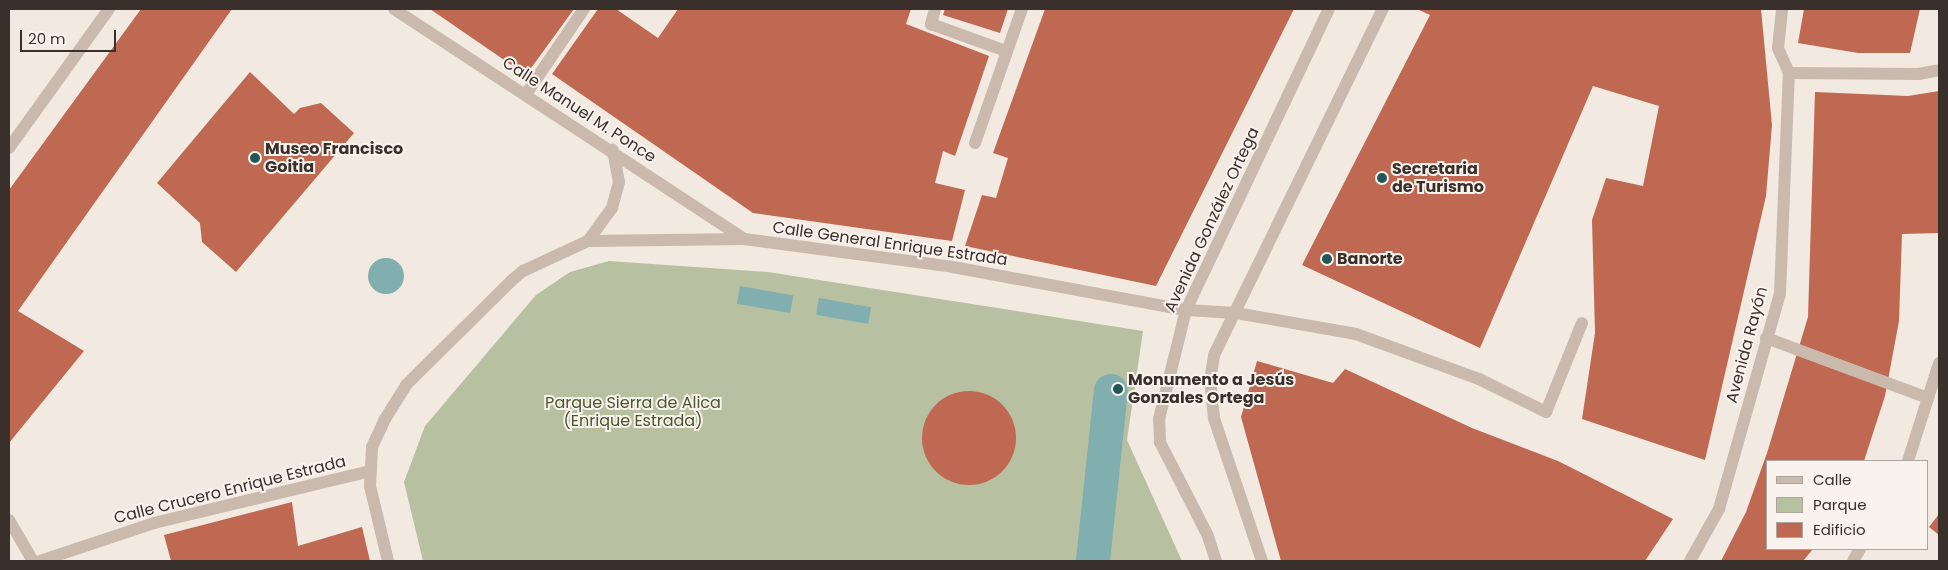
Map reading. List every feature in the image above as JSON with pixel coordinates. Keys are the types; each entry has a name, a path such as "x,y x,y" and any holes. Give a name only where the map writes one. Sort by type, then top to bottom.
{"street":[{"path":"9,148 109,9"},
{"name":"Calle Manuel M. Ponce","path":"394,9 613,150 744,239"},
{"path":"526,94 584,9"},
{"path":"936,9 932,24 1006,51"},
{"path":"975,142 1022,9"},
{"name":"Avenida González Ortega","path":"1216,561 1208,536 1160,442 1158,419 1186,310 1329,9"},
{"path":"1262,561 1214,418 1210,381 1214,355 1383,9"},
{"name":"Avenida Rayón","path":"1690,561 1719,509 1780,294 1790,73 1778,48 1782,9"},
{"path":"1790,73 1919,74 1939,70"},
{"path":"588,241 615,200 620,182 613,150"},
{"name":"Calle General Enrique Estrada","path":"388,561 370,486 372,447 406,384 523,271 588,241 744,239 953,267 1186,310 1236,313 1356,334 1479,379 1546,412 1582,323"},
{"path":"1766,338 1928,398"},
{"path":"1908,460 1939,363"},
{"name":"Calle Crucero Enrique Estrada","path":"40,561 154,523 371,471"},
{"path":"9,520 33,561"},
{"path":"1852,561 1859,550"}],"green space":[{"name":"Parque Sierra de Alica (Enrique Estrada)","path":"609,261 768,272 1143,331 1127,440 1182,561 423,561 404,482 425,426 536,295 570,272"}],"water":[{"path":"386,258 393,259 399,263 403,269 403,283 399,289 393,293 386,294 379,293 373,289 369,283 368,276 369,269 373,263 379,259"},
{"path":"740,286 793,295 790,313 737,304"},
{"path":"819,298 871,307 868,324 816,315"}],"building":[{"path":"141,9 232,9 18,311 84,351 9,443 9,190"},
{"path":"430,9 574,9 526,75"},
{"path":"598,9 616,9 658,38 678,9 911,9 906,24 989,56 955,156 943,151 935,183 965,190 952,241 753,213 552,74"},
{"path":"945,9 1008,9 1000,33 943,15"},
{"path":"1045,9 1294,9 1156,286 965,246 982,195 996,198 1008,158 993,153"},
{"path":"1417,9 1761,9 1772,125 1766,196 1705,460 1582,419 1595,333 1592,220 1606,178 1643,186 1659,106 1593,86 1480,348 1302,265 1430,15"},
{"path":"1804,9 1920,9 1910,53 1858,53 1798,43"},
{"name":"Museo Francisco Goitia","path":"250,72 294,114 300,108 321,103 354,133 236,272 202,242 200,223 157,183"},
{"path":"1939,91 1939,233 1902,234 1899,321 1885,396 1864,460 1766,460 1766,550 1812,550 1803,561 1721,561 1746,512 1767,453 1808,317 1815,92 1908,96"},
{"path":"1257,361 1333,383 1345,369 1472,428 1558,461 1673,519 1645,561 1281,561 1241,417"},
{"path":"960,391 978,391 1003,404 1013,420 1016,438 1013,456 1003,472 978,485 960,485 935,472 922,447 922,429 935,404"},
{"path":"292,502 298,546 362,527 370,561 171,561 164,535"},
{"path":"1939,514 1939,535 1929,527"}],"waterway":[{"path":"1093,561 1111,391"}],"place":[{"name":"Museo Francisco Goitia","path":"255,158"},
{"name":"Secretaria de Turismo","path":"1382,178"},
{"name":"Banorte","path":"1327,259"},
{"name":"Monumento a Jesús Gonzales Ortega","path":"1118,389"}]}
